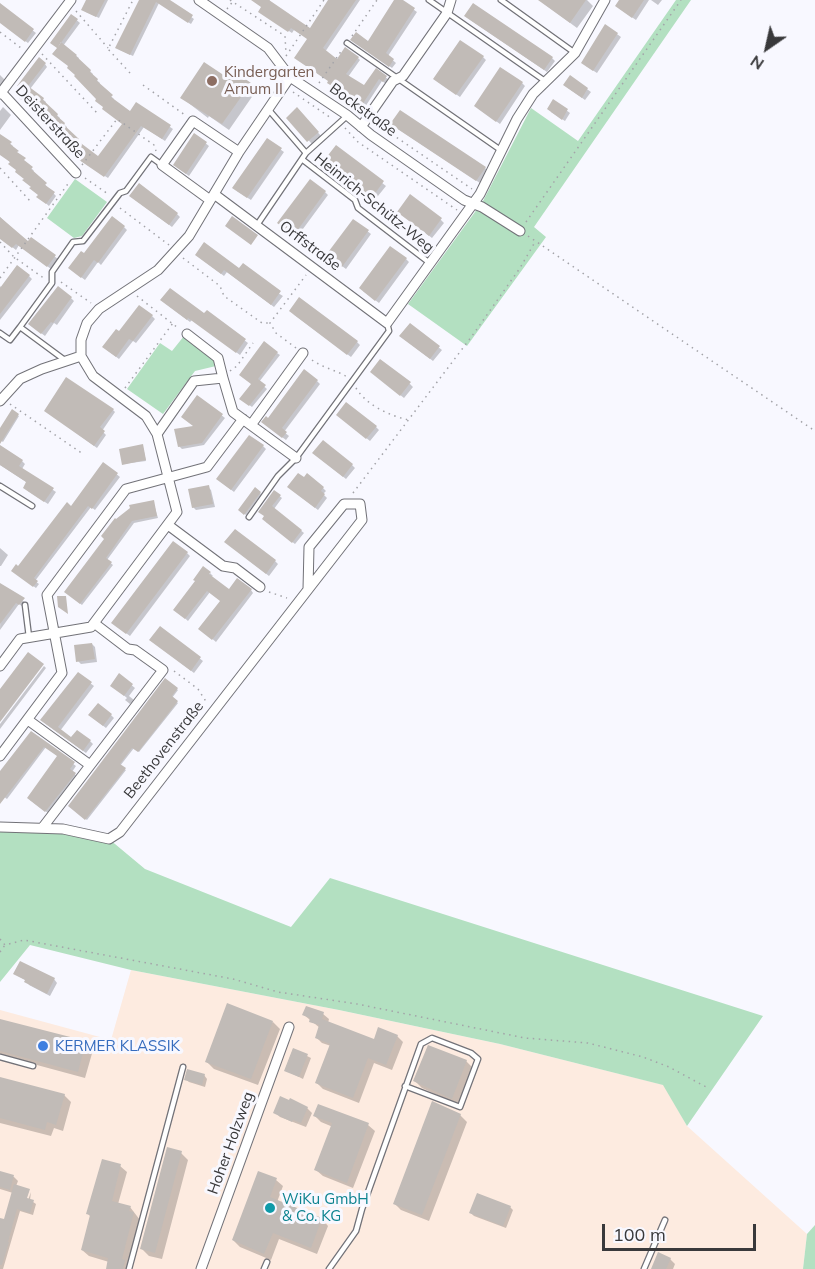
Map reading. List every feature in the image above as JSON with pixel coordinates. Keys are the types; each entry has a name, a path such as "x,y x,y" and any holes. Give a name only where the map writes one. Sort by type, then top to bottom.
{"street":[{"name":"Bockstraße","path":"199,0 268,48 290,77 348,115 361,127 465,200 474,203 520,231"},
{"path":"361,127 393,81 403,76 447,13 451,0"},
{"path":"387,323 480,194 517,119 533,94 575,52 588,34 605,0"},
{"name":"Deisterstraße","path":"70,2 1,93 76,173"},
{"path":"0,666 20,639 91,627 177,512 157,434 146,416 93,376 81,356 81,340 87,323 99,309 158,270 189,236 239,152 290,77"},
{"path":"162,165 194,121 239,152"},
{"name":"Orffstraße","path":"162,165 257,225 387,323"},
{"path":"186,334 218,358 233,412 296,458"},
{"path":"0,756 62,673 47,596 126,489 207,467 303,353"},
{"path":"1,400 20,379 81,356"},
{"path":"157,434 195,381 223,378"},
{"path":"308,589 309,547 344,504"},
{"name":"Beethovenstraße","path":"0,827 63,829 110,839 120,832 363,520 360,504 344,504"},
{"path":"168,525 223,566 235,568 260,587"},
{"path":"43,827 163,670 135,650 128,649 94,623"},
{"path":"28,720 90,765"},
{"name":"Hoher Holzweg","path":"201,1269 289,1027"}],"lane":[{"path":"429,0 545,81"},
{"path":"501,0 575,52"},
{"path":"347,43 502,151"},
{"path":"268,109 306,153"},
{"path":"257,225 306,153 348,115"},
{"path":"0,333 10,340 52,284 52,272 73,242 83,241 120,193 126,191 152,158 162,165"},
{"name":"Heinrich-Schütz-Weg","path":"303,160 356,200 358,208 431,264"},
{"path":"249,517 278,476 296,458 389,331 387,323"},
{"path":"20,327 66,361"},
{"path":"0,486 32,506"},
{"path":"25,605 29,637"},
{"path":"329,1269 356,1231 362,1209 405,1086 421,1044 432,1038 471,1053 478,1059 460,1107 405,1086"},
{"path":"0,1057 33,1066"},
{"path":"129,1269 183,1067"},
{"path":"644,1269 665,1220"},
{"path":"264,1269 267,1262"}],"path":[{"path":"108,49 134,0"},
{"path":"230,0 285,36 286,56 312,79"},
{"path":"286,56 324,0"},
{"path":"681,0 520,231 815,431"},
{"path":"70,2 130,73"},
{"path":"0,32 33,51 98,114"},
{"path":"143,85 194,121"},
{"path":"284,86 339,123 358,142 465,215"},
{"path":"367,117 480,194"},
{"path":"0,278 117,119 154,145 162,165"},
{"path":"0,168 31,202"},
{"path":"76,173 116,200 117,206 220,286 224,296 262,323 270,323"},
{"path":"344,504 410,421 493,307 520,268 535,241"},
{"path":"0,242 14,257"},
{"path":"270,323 312,267"},
{"path":"129,290 186,334"},
{"path":"118,397 172,323"},
{"path":"270,323 276,333 321,366 334,369 352,381 359,394 390,416 410,421"},
{"path":"223,378 237,366 253,343"},
{"path":"1,400 83,454"},
{"path":"260,587 296,604"},
{"path":"163,670 170,668 198,689 206,702 216,707"},
{"path":"0,939 5,945"},
{"path":"0,952 5,945 24,940 233,979 278,992 357,1004 525,1038 588,1042 651,1060 708,1088"}],"shaded area":[{"path":"131,970 500,1044 664,1085 687,1126 807,1234 803,1269 0,1269 0,1010 111,1040"}],"green space":[{"path":"676,0 691,0 534,227 546,237 467,346 408,304 483,201 531,108 578,141"},
{"path":"75,179 107,202 82,236 74,238 47,218"},
{"path":"184,336 214,358 216,366 195,371 163,414 127,389 160,343 172,351"},
{"path":"0,827 43,827 109,839 145,869 291,927 330,878 763,1016 687,1126 663,1085 500,1044 131,970 30,945 0,982"},
{"path":"815,1225 815,1269 803,1269 807,1234"}],"building":[{"path":"86,0 105,0 96,17 81,10"},
{"path":"139,0 170,0 193,15 188,23 156,2 130,55 115,48"},
{"path":"251,0 269,0 310,28 328,0 356,0 323,48 337,59 345,47 359,57 346,74 364,85 376,68 387,76 383,82 379,79 362,105 327,83 328,81 294,58 307,39 291,28 288,32 258,12 261,7"},
{"path":"394,0 403,0 415,8 386,53 394,59 389,67 350,40 356,32 368,41"},
{"path":"538,0 586,0 570,23"},
{"path":"619,0 644,0 632,18 615,6"},
{"path":"0,3 34,29 25,42 0,23"},
{"path":"473,3 553,57 544,70 464,16"},
{"path":"71,14 78,19 61,42 91,70 90,72 98,79 97,81 113,95 111,97 130,111 136,102 171,125 162,139 141,126 104,177 69,153 70,151 34,112 35,110 19,98 24,91 17,86 39,57 46,63 28,86 44,98 43,100 65,123 64,125 79,139 78,141 98,156 122,124 102,109 103,107 95,101 96,99 67,68 68,66 52,54 57,48 50,43"},
{"path":"605,24 618,33 593,71 581,63"},
{"path":"460,40 484,56 456,95 433,79"},
{"path":"204,62 225,76 230,68 251,83 222,124 180,98"},
{"path":"500,67 523,82 496,122 474,106"},
{"path":"570,75 588,88 582,98 563,85"},
{"path":"553,99 568,109 562,120 547,109"},
{"path":"297,107 319,132 307,142 286,118"},
{"path":"400,110 486,167 476,181 390,124"},
{"path":"194,133 207,142 186,174 173,165"},
{"path":"0,134 12,142 10,144 33,167 31,169 47,183 45,185 55,192 46,204 36,197 38,195 8,164 10,162 0,155"},
{"path":"267,138 282,148 247,198 232,188"},
{"path":"336,145 384,181 371,199 322,163"},
{"path":"310,179 326,191 294,235 277,223"},
{"path":"139,183 178,213 169,225 129,196"},
{"path":"410,194 442,218 429,236 397,212"},
{"path":"112,216 125,226 98,263 94,260 81,278 68,268 81,251 84,253"},
{"path":"232,216 258,235 251,245 225,226"},
{"path":"0,217 28,241 31,237 56,255 47,267 16,244 12,248 0,239"},
{"path":"353,219 369,230 342,267 326,255"},
{"path":"204,242 239,268 243,263 281,291 271,305 224,270 221,274 195,255"},
{"path":"390,246 407,258 375,301 359,288"},
{"path":"17,265 30,275 0,314 0,288"},
{"path":"58,286 72,297 53,323 51,322 41,334 28,324"},
{"path":"170,288 204,313 207,310 246,339 236,353 160,300"},
{"path":"299,297 358,341 347,355 289,311"},
{"path":"139,305 153,315 133,341 129,339 116,357 102,347 116,329 119,331"},
{"path":"410,323 440,346 430,359 399,336"},
{"path":"264,341 278,352 258,379 266,385 249,406 239,399 251,384 239,375"},
{"path":"380,359 411,382 400,396 370,372"},
{"path":"304,369 318,380 282,428 287,432 282,438 261,422 266,416 268,418"},
{"path":"66,377 114,409 100,427 105,431 94,446 44,411"},
{"path":"197,395 223,414 202,443 178,447 174,429 193,426 181,417"},
{"path":"346,402 377,426 366,439 336,415"},
{"path":"12,409 19,414 0,444 0,428"},
{"path":"249,435 264,445 231,490 216,479"},
{"path":"323,440 353,464 343,477 312,453"},
{"path":"143,444 146,460 122,465 119,449"},
{"path":"0,445 23,460 19,466 54,488 44,502 23,488 26,482 0,465"},
{"path":"103,462 118,473 92,509 88,506 34,578 38,581 33,587 11,571 16,564 18,566 67,502 71,506"},
{"path":"298,473 304,477 307,473 324,487 321,491 325,494 315,508 287,487"},
{"path":"209,485 213,504 192,508 188,489"},
{"path":"255,487 261,492 244,515 238,510"},
{"path":"274,490 281,495 272,506 302,530 292,543 262,519 264,516 258,512"},
{"path":"154,500 157,516 132,521 106,558 112,562 80,604 64,592 104,539 101,536 115,518 130,508 129,505"},
{"path":"235,529 276,560 266,574 224,542"},
{"path":"173,541 188,552 126,634 111,623"},
{"path":"203,566 211,572 209,574 229,589 237,578 252,589 212,640 198,629 220,601 207,591 185,619 173,610 195,581 193,580"},
{"path":"0,583 25,598 19,605 16,603 0,624"},
{"path":"57,596 66,596 68,614 58,607"},
{"path":"160,626 201,657 191,671 149,640"},
{"path":"92,643 95,659 76,662 74,645"},
{"path":"28,652 44,664 0,722 0,689"},
{"path":"78,672 92,682 58,727 71,737 77,730 91,740 83,751 40,720"},
{"path":"119,673 133,684 124,696 110,686"},
{"path":"165,678 178,688 172,696 178,701 138,752 132,748 120,764 126,768 85,820 68,806"},
{"path":"98,703 112,714 103,726 88,715"},
{"path":"31,731 75,762 70,769 76,773 45,812 27,798 57,756 44,747 0,804 0,771"},
{"path":"20,961 55,978 47,994 13,974"},
{"path":"227,1003 273,1021 251,1079 205,1062"},
{"path":"306,1006 324,1012 322,1019 374,1039 378,1027 398,1035 386,1065 368,1058 353,1098 315,1083 330,1044 315,1038 320,1022 319,1025 309,1022 310,1018 302,1015"},
{"name":"KERMER KLASSIK","path":"0,1019 86,1041 78,1072 0,1051"},
{"path":"428,1045 467,1060 452,1099 413,1081"},
{"path":"293,1048 308,1054 299,1077 284,1071"},
{"path":"187,1069 205,1074 202,1085 184,1080"},
{"path":"0,1077 65,1094 56,1125 47,1122 45,1130 0,1118"},
{"path":"280,1096 308,1107 301,1123 293,1120 292,1122 273,1113"},
{"path":"432,1101 461,1114 422,1215 393,1204"},
{"path":"318,1104 369,1123 347,1183 314,1170 332,1123 313,1116"},
{"path":"167,1147 182,1151 155,1253 140,1249"},
{"path":"102,1159 121,1164 112,1201 131,1206 129,1211 134,1212 122,1259 125,1260 123,1269 106,1269 108,1258 81,1250 90,1215 86,1214"},
{"path":"0,1171 14,1175 10,1190 0,1187"},
{"name":"WiKu GmbH & Co. KG","path":"258,1171 277,1178 270,1197 322,1218 311,1248 273,1233 264,1254 232,1240"},
{"path":"14,1184 30,1189 27,1198 34,1200 30,1213 17,1209 9,1242 2,1265 0,1265 0,1218 4,1219"},
{"path":"477,1193 511,1206 503,1226 469,1213"},
{"path":"658,1252 671,1258 666,1269 651,1269"}],"place":[{"name":"Kindergarten Arnum II","path":"212,81"},
{"name":"KERMER KLASSIK","path":"43,1046"},
{"name":"WiKu GmbH & Co. KG","path":"270,1208"}]}
